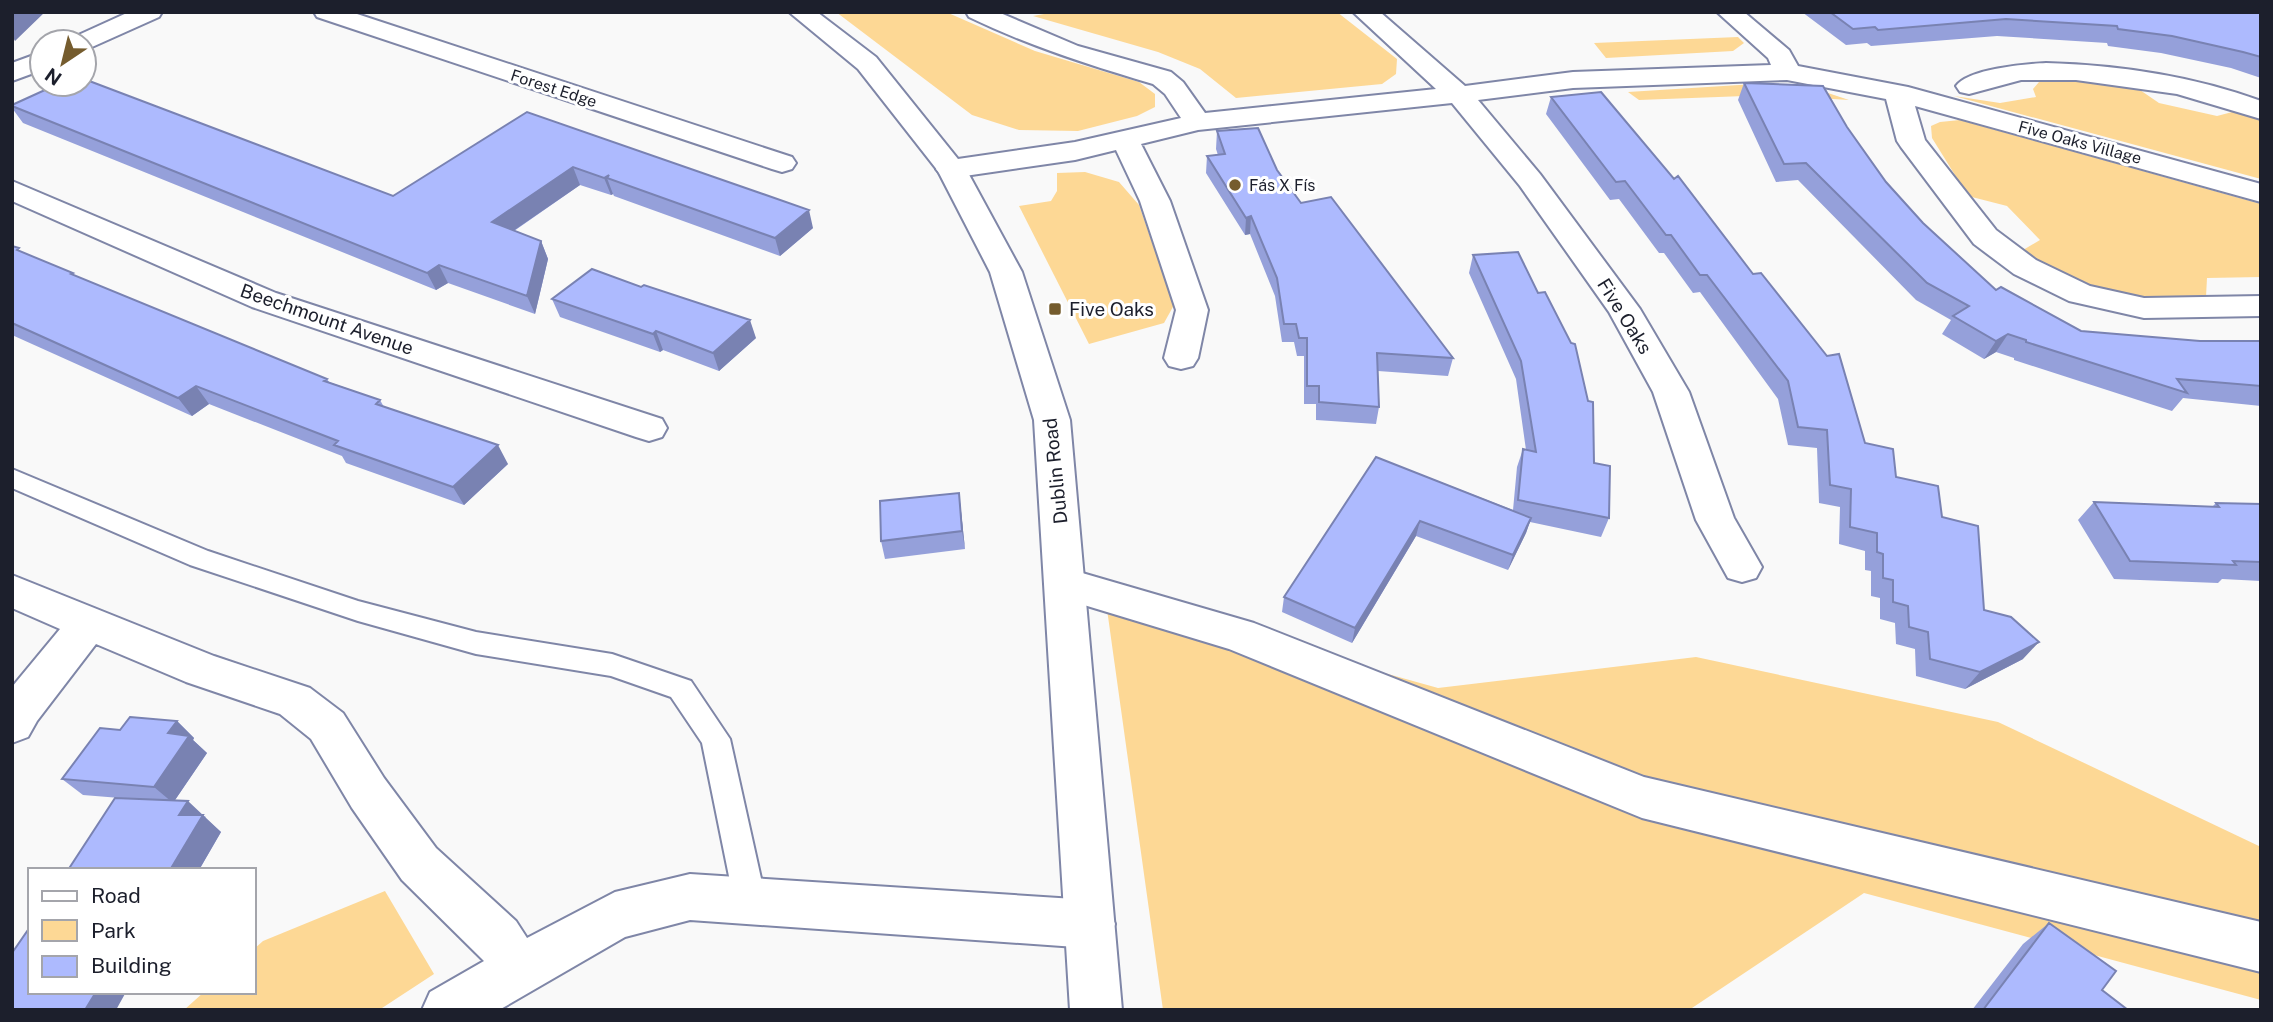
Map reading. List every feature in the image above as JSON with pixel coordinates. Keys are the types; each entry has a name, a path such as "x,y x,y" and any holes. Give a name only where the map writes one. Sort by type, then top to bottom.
{"street":[{"path":"98,35 150,12"},
{"name":"Forest Edge","path":"326,12 782,163"},
{"name":"Dublin Road","path":"801,12 867,63 951,169 1006,272 1052,420 1096,1010"},
{"path":"978,12 1019,32 1069,51 1162,78 1174,88 1198,122"},
{"name":"Five Oaks","path":"1365,12 1459,94 1530,180 1624,309 1671,392 1715,520 1742,567"},
{"name":"Five Oaks Village","path":"1729,12 1783,63 2261,192"},
{"path":"951,169 1075,151 1198,122 1573,80 1783,63"},
{"path":"1969,86 2021,72 2068,72 2119,77 2193,91 2261,111"},
{"path":"1898,93 1911,141 1985,237 2025,267 2080,294 2144,308 2261,306"},
{"path":"1125,140 1155,201 1192,310 1181,358"},
{"name":"Beechmount Avenue","path":"12,190 264,300 649,428"},
{"path":"1065,584 1240,635 1642,797 2261,947"},
{"path":"12,591 201,669 295,701 327,726 368,793 419,864 498,938 518,968"},
{"path":"12,724 21,708 88,624"},
{"path":"448,1010 518,968 615,916 690,897 1090,925"}],"lane":[{"path":"12,478 199,558 358,611 476,643 612,665 681,689 716,739 750,901"}],"green space":[{"path":"836,12 946,12 1035,51 1139,82 1155,94 1155,107 1137,116 1078,131 1019,130 972,115"},
{"path":"1055,12 1337,12 1397,59 1396,74 1382,84 1236,98 1200,69 1158,52 1033,16"},
{"path":"1738,37 1744,43 1733,51 1606,58 1594,43"},
{"path":"2049,79 2097,82 2140,90 2159,103 2217,116 2236,111 2261,120 2261,179 1954,96 2000,103 2036,97 2033,89 2039,82"},
{"path":"1771,83 1828,93 1849,100 1771,95 1639,100 1628,92"},
{"path":"1960,120 2261,204 2261,277 2207,278 2206,297 2152,298 2104,292 2062,275 2023,250 2040,240 2007,206 1968,196 1932,138 1931,126"},
{"path":"1085,172 1119,182 1139,205 1174,305 1164,323 1089,344 1019,206 1051,201 1057,191 1057,173"},
{"path":"1105,595 1438,688 1696,657 1998,722 2261,847 2261,1000 1864,893 1689,1010 1163,1010"},
{"path":"385,891 434,974 379,1010 184,1010 202,994 256,994 256,947 263,941"}],"building":[{"path":"1830,12 2261,12 2261,57 2172,36 2118,29 2117,26 2006,19 1878,30 1875,27 1853,29"},
{"path":"1744,83 1823,86 1847,127 1886,182 1923,223 1996,290 2001,287 2081,331 2200,341 2261,341 2261,386 2177,379 2187,393 2008,334 1996,341 1953,316 1969,306 1927,283 1806,163 1784,164"},
{"path":"98,84 393,196 527,112 809,210 775,238 607,178 609,175 604,178 573,167 492,222 541,241 527,296 439,265 427,273 12,105 28,98 98,98"},
{"path":"1601,92 1674,179 1678,176 1753,274 1761,273 1827,356 1839,354 1865,443 1893,449 1896,477 1938,486 1942,517 1978,526 1984,610 2011,617 2039,642 1980,672 1930,659 1928,632 1909,627 1908,606 1893,602 1893,580 1883,578 1883,554 1877,552 1877,533 1850,527 1851,489 1830,485 1827,430 1798,427 1788,381 1707,275 1700,275 1671,235 1666,235 1625,181 1616,182 1551,97"},
{"path":"1258,128 1277,170 1301,203 1331,197 1453,358 1377,353 1379,407 1319,402 1319,386 1307,386 1307,338 1299,338 1296,324 1284,324 1277,278 1251,216 1246,218 1207,156 1225,154 1217,131"},
{"path":"12,246 73,273 71,274 327,379 324,381 380,400 376,404 498,445 453,487 334,445 338,441 196,386 178,398 12,323"},
{"path":"1518,252 1538,293 1545,292 1571,343 1575,344 1588,401 1593,402 1594,463 1610,466 1609,518 1518,500 1523,449 1536,452 1521,361 1473,255"},
{"path":"592,269 750,320 713,353 656,331 653,334 552,299"},
{"path":"1376,457 1531,518 1513,555 1420,521 1355,628 1284,597"},
{"path":"959,493 962,531 881,541 880,501"},
{"path":"2094,502 2219,507 2216,503 2261,504 2261,562 2233,561 2236,565 2130,561"},
{"path":"130,717 177,721 168,733 189,736 154,787 62,779 100,728 120,730"},
{"path":"115,798 188,801 179,815 203,815 171,868 69,868"},
{"path":"2049,923 2116,971 2102,990 2128,1010 1983,1010"},
{"path":"28,930 28,994 95,994 85,1010 12,1010 12,953"}],"place":[{"name":"Fás X Fís","path":"1235,185"},
{"name":"Five Oaks","path":"1055,309"}]}
